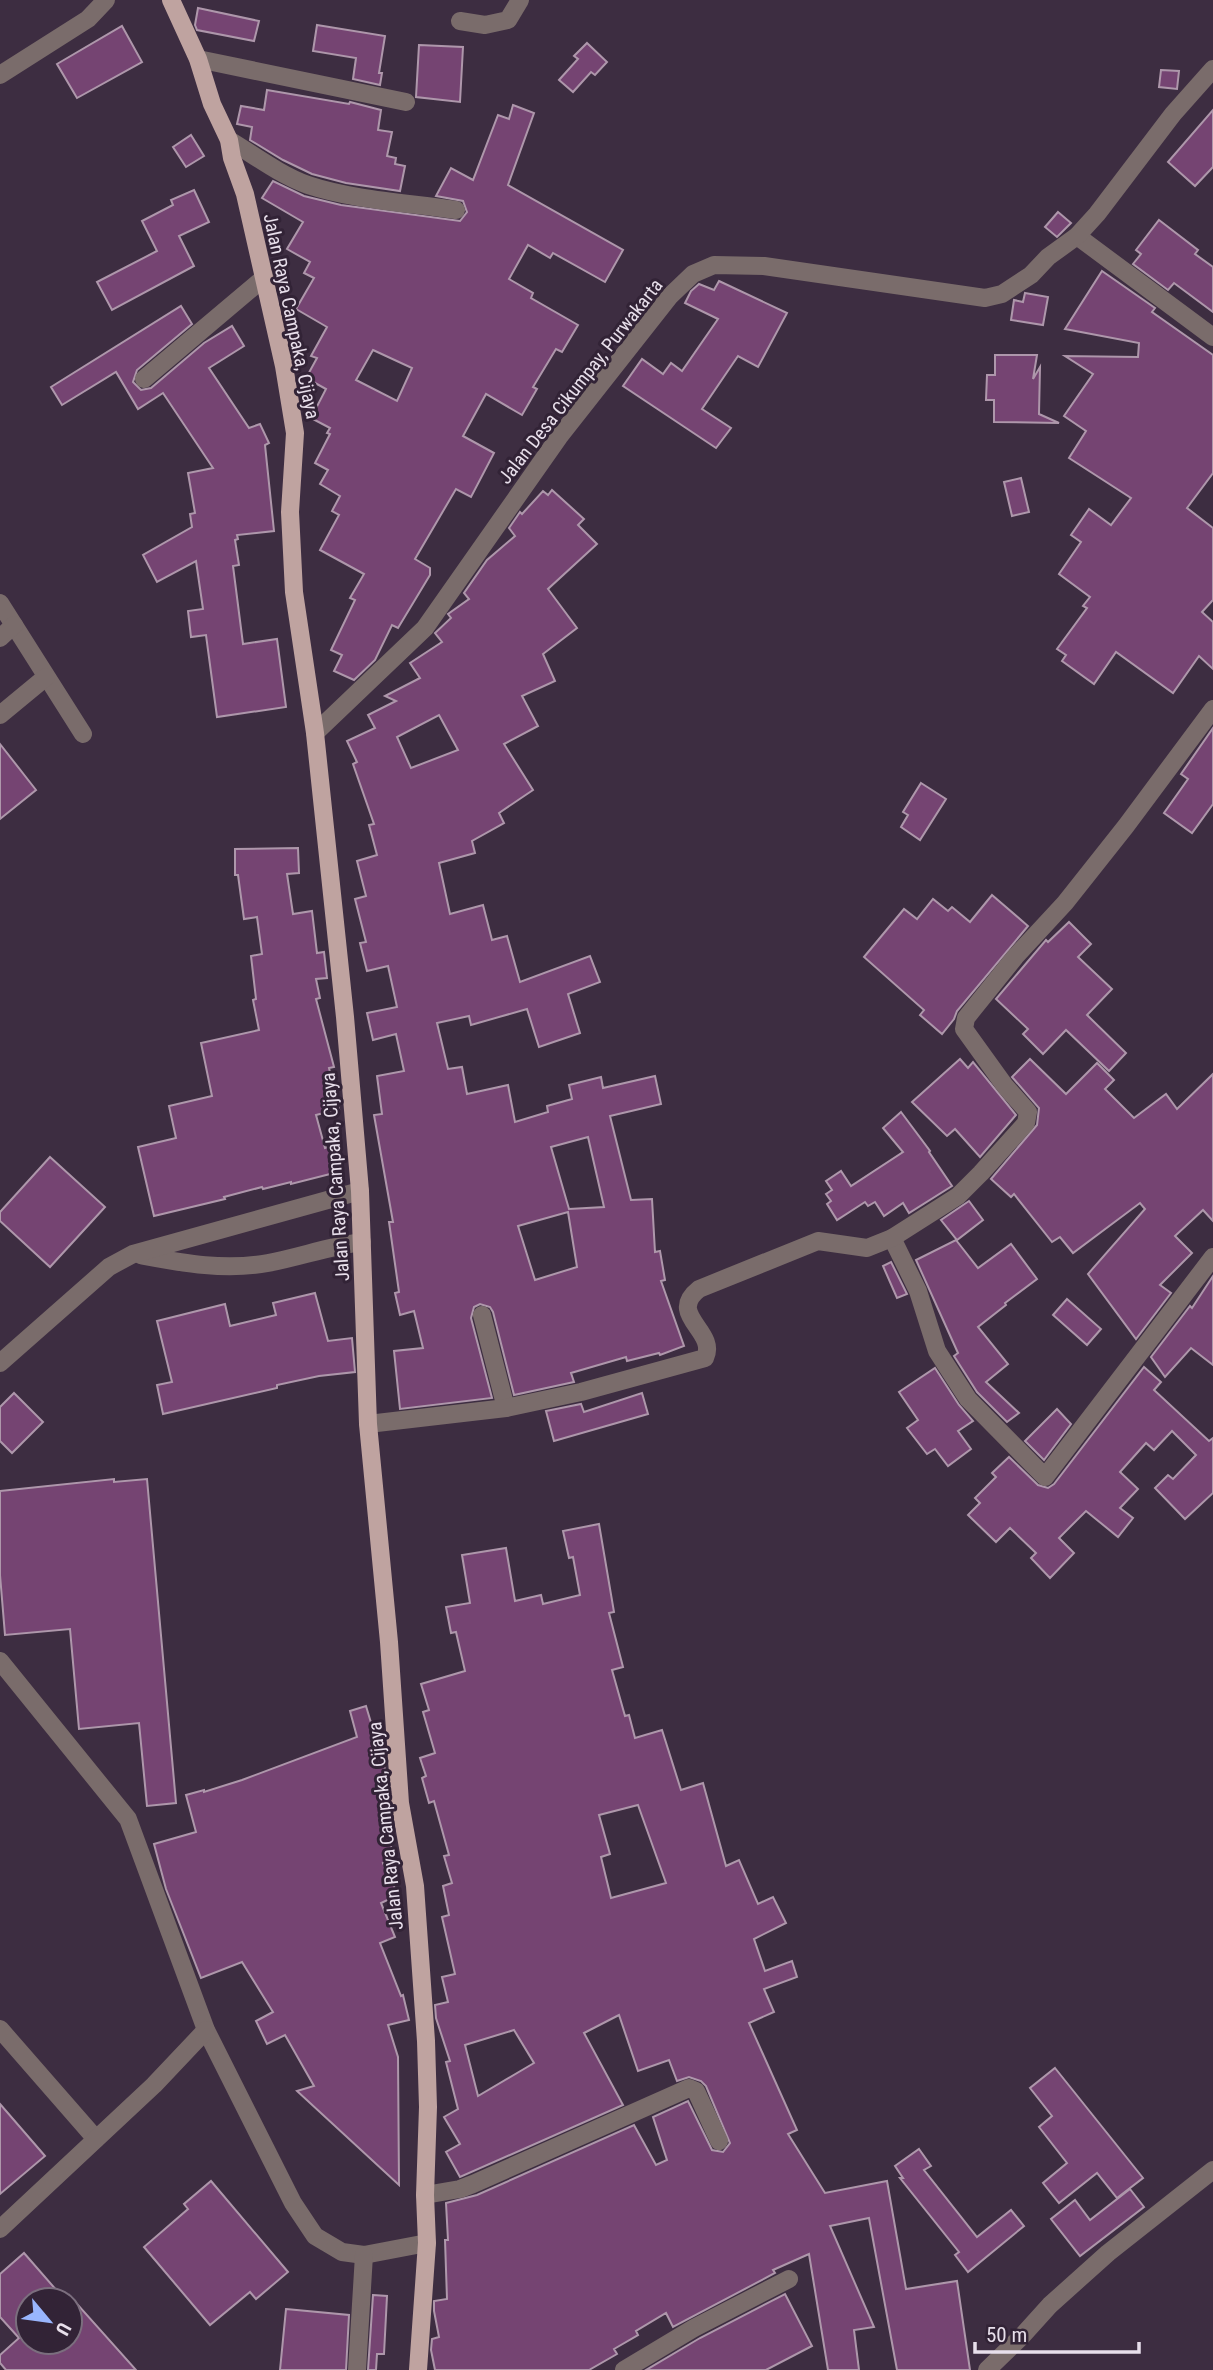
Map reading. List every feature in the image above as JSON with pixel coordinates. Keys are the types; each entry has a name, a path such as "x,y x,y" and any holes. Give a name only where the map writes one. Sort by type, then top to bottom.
{"main road":[{"name":"Jalan Raya Campaka, Cijaya","path":"171,0 198,59 212,104 229,140 232,158 245,194 284,366 295,433 290,512 294,592 315,733 345,1017 360,1191 368,1424 389,1642 400,1803 415,1886 427,2067 427,2243 418,2370"}],"street":[{"path":"0,75 89,19 106,0"},
{"path":"460,21 485,24 508,20 520,0"},
{"path":"198,59 406,103"},
{"name":"Jalan Desa Cikumpay, Purwakarta","path":"315,733 425,628 559,437 670,296 693,274 714,265 764,266 985,298 1002,294 1031,275 1048,257 1077,236 1097,214 1173,114 1213,69"},
{"path":"229,140 292,178 309,185 342,193 456,210"},
{"path":"1077,236 1213,337"},
{"path":"144,379 265,277"},
{"path":"0,603 83,734"},
{"path":"0,638 14,625"},
{"path":"0,715 46,677"},
{"path":"368,1424 506,1408 581,1392 705,1359 708,1352 706,1343 687,1307 688,1300 699,1289 818,1241 867,1248 892,1238 958,1196 1026,1123 1028,1112 1005,1086 964,1029 966,1018 1118,837 1213,709"},
{"path":"0,1363 109,1267 133,1254 360,1191"},
{"path":"892,1238 918,1290 937,1351 968,1399 1045,1477 1213,1257"},
{"path":"133,1254 205,1266 234,1267 267,1263 362,1242"},
{"path":"482,1315 506,1408"},
{"path":"0,1661 128,1819 206,2031 293,2203 315,2236 342,2252 363,2255 427,2243"},
{"path":"0,2029 96,2139"},
{"path":"0,2229 154,2085 206,2031"},
{"path":"425,2195 473,2184 689,2088 696,2091 719,2141"},
{"path":"987,2370 1069,2287 1213,2171"},
{"path":"357,2370 363,2255"},
{"path":"624,2370 694,2328 789,2279"}],"building":[{"path":"198,8 259,21 254,41 197,30 195,25"},
{"path":"317,25 385,36 379,73 382,73 380,85 353,79 356,58 313,51"},
{"path":"122,26 142,62 77,98 57,64"},
{"path":"587,43 607,62 595,75 591,72 573,92 559,80 578,59 574,56"},
{"path":"419,45 463,47 460,102 416,97"},
{"path":"1161,70 1179,71 1177,89 1159,87"},
{"path":"267,90 349,104 350,102 381,110 378,130 392,132 387,156 396,158 395,164 405,166 400,191 346,183 312,174 250,140 252,127 237,124 241,106 264,110"},
{"path":"513,105 534,113 508,185 623,250 605,282 553,253 550,258 528,245 509,279 533,293 531,298 578,325 562,352 556,349 533,387 537,389 522,415 486,394 463,436 494,453 471,497 456,489 415,559 430,568 430,575 398,628 392,625 375,660 354,680 334,671 342,655 331,650 355,600 350,598 364,574 320,550 339,515 332,511 340,496 320,484 328,470 315,463 330,434 327,433 330,428 311,418 326,389 306,378 317,358 311,356 327,327 296,309 314,278 304,273 310,262 287,249 303,222 262,198 273,181 304,196 341,205 460,221 467,212 463,201 436,196 451,168 473,180 498,115 509,119","holes":["373,350 412,368 397,401 356,380"]},
{"path":"1213,110 1213,167 1195,186 1168,162"},
{"path":"191,135 204,156 186,167 173,147"},
{"path":"194,190 209,222 179,236 194,266 112,310 97,282 157,251 142,221 173,205 171,200"},
{"path":"1058,212 1071,223 1057,237 1045,227"},
{"path":"1159,220 1198,250 1195,254 1213,267 1213,312 1174,283 1168,290 1133,264 1141,254 1136,250"},
{"path":"1102,271 1155,308 1152,312 1213,355 1213,473 1187,508 1213,528 1213,600 1202,612 1213,622 1213,669 1199,656 1173,693 1116,652 1094,684 1062,661 1066,655 1057,649 1087,608 1083,606 1090,597 1059,574 1081,542 1071,535 1089,509 1111,525 1131,498 1069,458 1086,431 1064,416 1093,374 1065,356 1138,357 1139,343 1065,329"},
{"path":"719,281 787,313 758,367 738,356 702,409 731,428 716,448 623,386 642,359 663,374 671,363 682,371 718,319 685,303 691,291 699,284 714,290"},
{"path":"1025,293 1048,297 1043,325 1011,320 1014,300 1023,302"},
{"path":"181,306 192,324 137,370 133,382 141,390 151,388 204,343 232,326 244,346 209,368 249,428 260,424 269,443 265,445 274,531 237,535 238,539 235,540 239,565 233,566 243,644 277,639 286,707 217,717 206,635 191,637 188,611 203,609 196,561 157,582 143,555 192,527 190,514 195,513 188,473 213,468 163,393 138,409 116,372 62,405 51,387"},
{"path":"995,355 1037,355 1033,379 1040,367 1039,414 1059,423 994,422 994,400 986,400 987,375 995,375"},
{"path":"1021,478 1029,512 1012,516 1004,482"},
{"path":"552,490 584,519 578,525 597,544 548,589 577,628 543,654 555,681 522,696 538,726 504,744 533,790 499,813 504,823 472,841 475,853 439,863 450,914 483,905 492,940 507,936 520,982 590,956 600,982 568,994 580,1033 539,1047 527,1009 471,1025 469,1016 437,1023 448,1069 462,1067 467,1094 508,1085 515,1122 548,1112 547,1106 572,1099 569,1085 601,1077 603,1088 655,1076 661,1104 610,1116 631,1200 652,1199 655,1252 660,1251 665,1280 661,1281 684,1346 660,1355 659,1353 627,1361 626,1357 571,1373 574,1382 514,1395 493,1312 490,1307 480,1304 474,1307 471,1318 492,1398 400,1409 394,1351 423,1348 414,1311 400,1315 395,1293 399,1292 389,1222 393,1222 374,1115 382,1114 377,1076 404,1071 396,1034 373,1040 367,1013 397,1007 388,966 367,971 360,943 366,942 355,899 366,896 357,861 377,855 369,825 374,824 353,764 357,762 347,741 375,728 368,715 396,701 385,696 420,678 410,663 442,642 435,633 451,618 448,614 469,599 464,593 487,560 515,536 509,528 520,512 522,514 543,491 548,495","holes":["439,715 458,750 411,768 397,737","588,1137 604,1207 569,1209 551,1147","568,1212 577,1267 535,1280 518,1226"]},
{"path":"1213,728 1213,804 1192,833 1164,813 1188,779 1181,774"},
{"path":"0,744 36,790 0,819"},
{"path":"921,783 946,799 920,840 901,827 908,815 903,812"},
{"path":"298,848 299,873 287,874 293,914 312,911 317,953 324,952 327,978 316,979 320,998 316,999 334,1067 329,1068 339,1109 316,1115 325,1148 332,1146 338,1172 291,1184 262,1187 154,1216 138,1147 176,1138 169,1106 212,1096 201,1043 259,1030 253,1000 256,999 251,956 262,954 257,917 244,919 238,875 235,875 235,849"},
{"path":"992,895 1028,926 957,1011 942,1034 920,1015 924,1010 864,957 904,909 917,919 933,899 948,911 952,907 970,922"},
{"path":"1069,922 1091,944 1078,957 1112,989 1087,1015 1126,1053 1109,1071 1066,1030 1043,1054 1023,1034 1028,1029 996,999 1046,940 1048,942"},
{"path":"960,1059 968,1068 973,1062 1016,1115 980,1157 955,1129 947,1136 912,1102"},
{"path":"1030,1059 1066,1094 1097,1063 1114,1080 1105,1089 1134,1118 1166,1094 1177,1109 1213,1074 1213,1221 1203,1210 1175,1236 1192,1253 1160,1285 1171,1293 1136,1339 1088,1274 1145,1209 1140,1203 1073,1253 1060,1237 1052,1242 1014,1194 1011,1197 991,1179 1037,1125 1039,1108 1012,1077"},
{"path":"901,1112 952,1186 909,1213 903,1203 884,1216 875,1202 868,1206 865,1202 837,1220 827,1204 831,1201 826,1194 832,1190 826,1181 841,1171 851,1186 903,1152 883,1128"},
{"path":"50,1157 105,1207 50,1267 0,1221 0,1212"},
{"path":"969,1201 983,1220 957,1240 941,1220"},
{"path":"956,1240 978,1268 1011,1244 1037,1279 978,1327 1008,1364 986,1382 1019,1413 1007,1422 977,1392 954,1356 958,1353 916,1260"},
{"path":"891,1262 907,1294 897,1298 883,1266"},
{"path":"1213,1276 1213,1365 1191,1348 1165,1377 1151,1357 1190,1306 1192,1308"},
{"path":"315,1293 328,1341 352,1338 355,1372 277,1385 277,1388 163,1414 157,1385 172,1382 157,1321 225,1304 230,1326 276,1315 273,1303"},
{"path":"1067,1299 1101,1329 1087,1345 1053,1315"},
{"path":"1144,1367 1161,1382 1154,1390 1209,1441 1213,1438 1213,1493 1185,1519 1155,1488 1168,1475 1173,1479 1196,1455 1172,1431 1154,1450 1146,1443 1120,1472 1138,1489 1120,1508 1133,1518 1118,1537 1086,1511 1059,1538 1074,1553 1050,1578 1031,1558 1036,1553 1010,1528 996,1542 968,1515 980,1503 975,1498 996,1477 992,1473 1009,1457 1038,1485 1048,1488 1054,1484"},
{"path":"935,1368 973,1421 958,1431 971,1449 948,1466 935,1449 927,1454 907,1428 918,1420 899,1392"},
{"path":"14,1393 43,1422 12,1453 0,1441 0,1407"},
{"path":"642,1393 648,1414 554,1441 546,1411 581,1404 584,1412"},
{"path":"1057,1409 1071,1424 1044,1460 1025,1441"},
{"path":"114,1479 114,1482 147,1479 176,1803 147,1806 139,1723 79,1729 70,1629 5,1635 0,1575 0,1491"},
{"path":"599,1524 614,1612 609,1613 623,1667 612,1670 625,1716 629,1715 635,1738 662,1730 681,1790 703,1783 726,1866 739,1860 758,1904 773,1897 786,1923 754,1939 765,1971 792,1961 797,1977 764,1989 774,2012 749,2023 797,2130 788,2134 825,2193 887,2181 906,2289 957,2281 970,2370 897,2370 869,2218 830,2226 874,2327 854,2330 859,2370 828,2370 809,2254 773,2270 775,2273 673,2327 666,2313 636,2331 638,2335 614,2349 617,2354 589,2370 435,2370 432,2339 439,2337 434,2301 447,2299 446,2203 477,2195 634,2125 656,2165 667,2160 653,2117 688,2101 712,2150 723,2152 730,2143 706,2086 701,2081 689,2077 677,2081 669,2060 638,2071 619,2015 584,2033 623,2105 460,2177 446,2152 460,2144 444,2117 458,2109 446,2062 450,2061 436,2018 435,2005 448,2002 442,1977 455,1974 442,1917 449,1915 443,1886 452,1883 444,1856 449,1855 434,1801 429,1803 422,1778 426,1776 420,1758 435,1753 423,1712 429,1710 421,1684 465,1671 456,1632 451,1633 446,1607 470,1603 462,1555 506,1548 515,1601 541,1595 543,1604 580,1595 573,1557 569,1558 563,1531","holes":["638,1805 666,1883 611,1898 601,1857 610,1854 599,1815","514,2030 534,2063 478,2096 465,2045"]},
{"path":"366,1706 387,1776 387,1780 381,1782 389,1813 381,1815 395,1859 383,1863 398,1895 381,1903 395,1937 380,1943 401,1996 403,1995 409,2020 388,2025 398,2057 399,2185 297,2091 314,2086 285,2035 267,2044 256,2021 273,2012 242,1962 201,1978 166,1889 154,1844 196,1832 186,1795 242,1780 357,1737 350,1711"},
{"path":"1055,2068 1143,2178 1117,2198 1097,2173 1059,2203 1043,2183 1067,2163 1039,2127 1052,2116 1030,2088"},
{"path":"0,2104 45,2156 0,2194"},
{"path":"919,2149 931,2166 924,2170 977,2237 1011,2210 1024,2226 968,2272 955,2255 959,2252 900,2178 903,2178 895,2166"},
{"path":"211,2181 288,2272 256,2299 250,2292 210,2325 144,2247 188,2209 184,2204"},
{"path":"1130,2189 1144,2207 1080,2256 1051,2219 1075,2200 1090,2220"},
{"path":"24,2253 53,2286 14,2286 14,2332 0,2317 0,2274"},
{"path":"785,2294 812,2346 766,2370 646,2370 700,2338"},
{"path":"373,2295 387,2296 384,2354 377,2354 376,2370 368,2370"},
{"path":"286,2309 349,2315 346,2370 280,2370"},
{"path":"84,2312 136,2370 6,2370 0,2363 0,2355 14,2342 14,2356 84,2356"}]}
